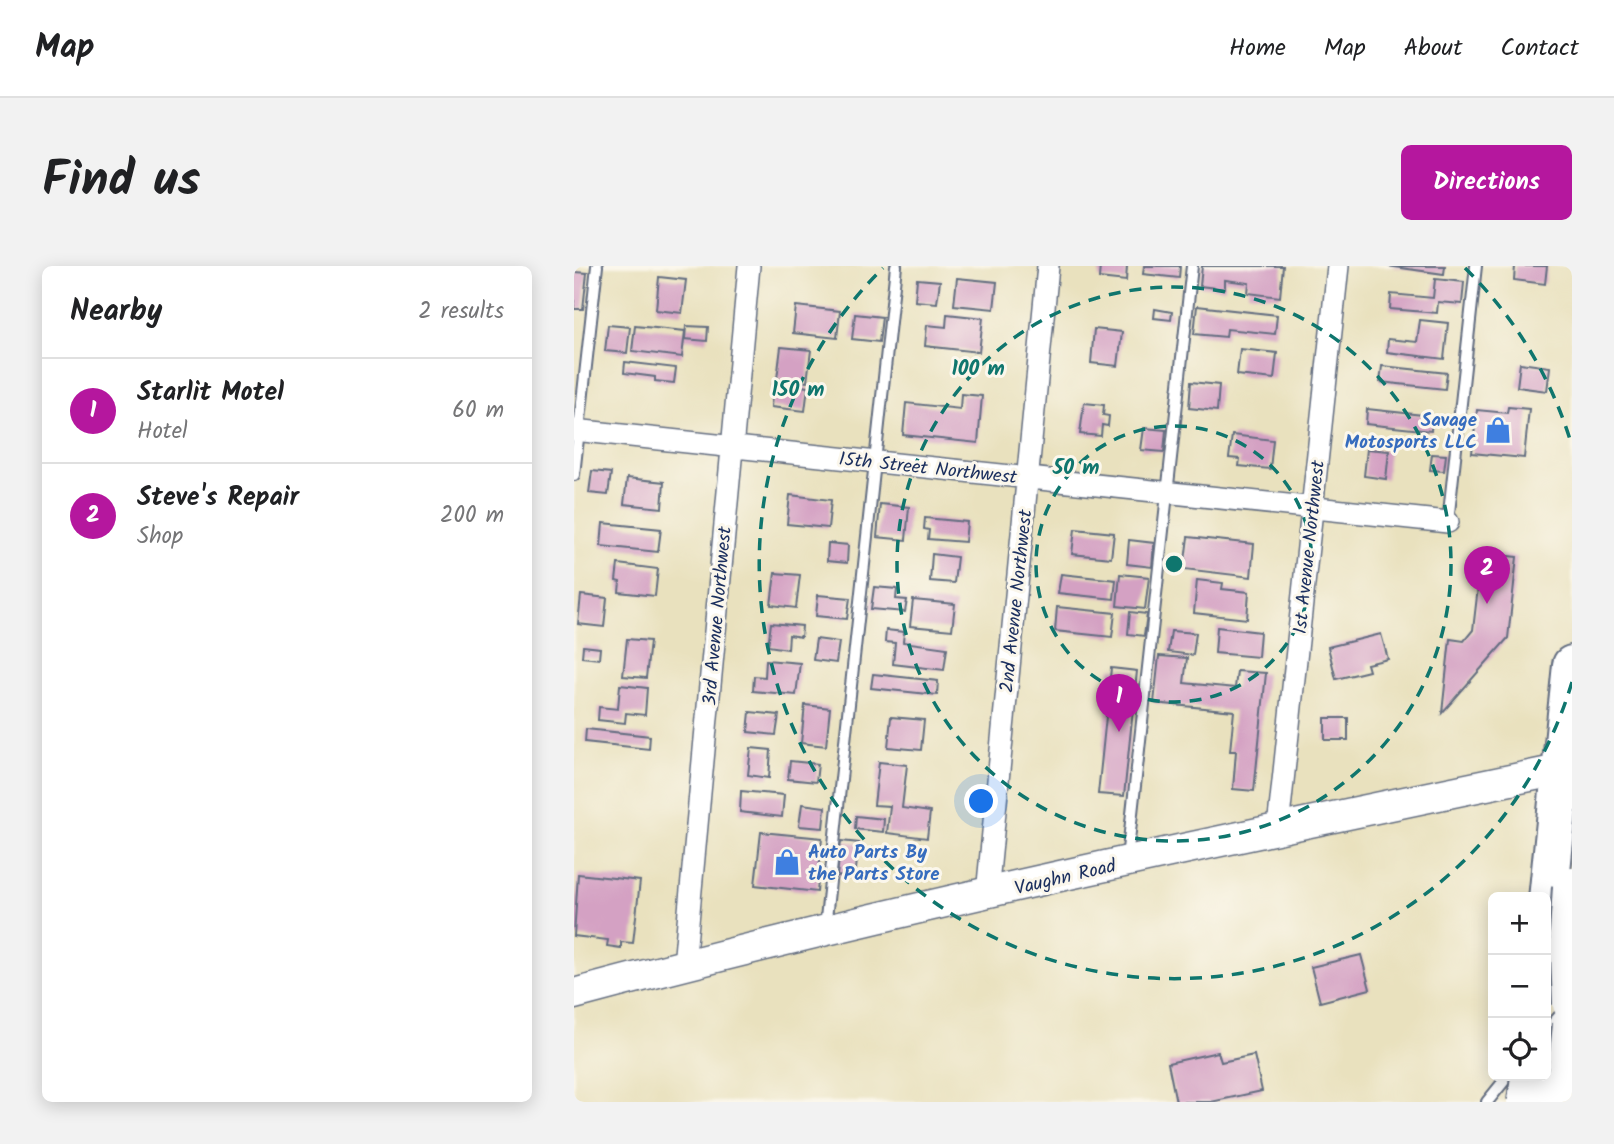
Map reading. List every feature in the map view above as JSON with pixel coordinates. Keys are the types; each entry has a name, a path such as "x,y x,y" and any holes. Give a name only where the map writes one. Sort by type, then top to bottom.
{"highway":[{"path":"1550,892 1568,773 1572,666"},
{"path":"1572,887 1569,932 1572,1004"},
{"path":"1544,1092 1572,1025"}],"main road":[{"name":"Vaughn Road","path":"574,994 684,965 1278,828 1568,773"}],"street":[{"name":"3rd Avenue Northwest","path":"684,965 749,266"},
{"name":"2nd Avenue Northwest","path":"987,894 1048,266"},
{"name":"1st Avenue Northwest","path":"1278,828 1338,266"},
{"name":"15th Street Northwest","path":"576,431 1448,522"}],"lane":[{"path":"574,475 576,431 597,266"},
{"path":"824,932 896,266"},
{"path":"1127,862 1192,266"},
{"path":"1448,522 1476,266"},
{"path":"1551,1026 1572,1004"},
{"path":"1544,1092 1572,1070"},
{"path":"1487,1102 1504,1081"}],"building":[{"path":"1100,266 1127,266 1126,281 1099,278"},
{"path":"1144,266 1180,266 1179,278 1143,274"},
{"path":"1202,266 1283,266 1280,297 1248,293 1249,283 1225,280 1225,289 1200,286"},
{"path":"1387,266 1445,266 1444,274"},
{"path":"1515,266 1547,266 1545,284 1514,280"},
{"path":"574,272 587,273 583,309 574,309"},
{"path":"659,277 686,280 682,313 656,310"},
{"path":"957,278 997,282 994,309 954,305"},
{"path":"917,279 940,281 937,303 915,301"},
{"path":"1435,279 1464,282 1462,304 1438,302 1437,313 1390,309 1391,294 1433,298"},
{"path":"796,306 840,311 837,338 793,333"},
{"path":"1197,306 1277,315 1275,334 1227,329 1226,337 1194,334"},
{"path":"1155,309 1172,312 1171,320 1154,318"},
{"path":"855,314 882,317 879,342 852,339"},
{"path":"947,314 983,318 979,352 925,346 927,325 946,327"},
{"path":"1420,320 1448,323 1444,359 1387,352 1388,339 1417,342"},
{"path":"608,325 630,327 627,353 605,351"},
{"path":"635,326 685,331 682,357 632,351"},
{"path":"686,326 708,327 707,341 685,339"},
{"path":"1094,329 1122,332 1118,366 1091,363"},
{"path":"781,347 811,350 807,382 777,379"},
{"path":"1240,349 1277,353 1274,379 1237,375"},
{"path":"625,362 676,368 674,383 655,381 655,377 624,373"},
{"path":"1520,363 1550,367 1547,391 1517,387"},
{"path":"1382,366 1447,373 1445,389 1380,382"},
{"path":"1191,382 1219,385 1217,411 1189,408"},
{"path":"773,383 808,387 805,411 771,407"},
{"path":"961,394 982,396 978,443 903,435 906,403 960,409"},
{"path":"1084,403 1104,405 1103,415 1109,416 1108,426 1102,425 1101,436 1080,434"},
{"path":"1508,407 1529,409 1524,458 1472,453 1477,410 1507,413"},
{"path":"1367,409 1432,416 1431,431 1366,424"},
{"path":"1144,428 1166,430 1164,452 1141,450"},
{"path":"1232,435 1273,440 1270,469 1239,466 1240,459 1229,458"},
{"path":"1367,449 1389,451 1386,479 1364,476"},
{"path":"1432,454 1446,455 1444,471 1430,470"},
{"path":"592,471 611,473 608,495 589,493"},
{"path":"627,478 664,482 662,508 624,504"},
{"path":"790,495 831,500 828,528 787,524"},
{"path":"880,504 909,507 906,540 877,537"},
{"path":"925,518 967,522 965,542 928,539 929,530 924,529"},
{"path":"603,523 661,529 658,552 601,546"},
{"path":"1075,529 1114,533 1111,558 1072,554"},
{"path":"1188,537 1254,544 1251,577 1184,569"},
{"path":"1129,540 1154,543 1152,567 1127,564"},
{"path":"828,543 848,545 847,563 827,561"},
{"path":"1482,553 1517,557 1508,638 1442,713 1450,639 1464,641 1473,630"},
{"path":"932,554 957,557 954,583 930,581"},
{"path":"618,564 658,569 655,596 619,592 620,582 616,581"},
{"path":"775,573 800,575 796,608 771,605"},
{"path":"1061,574 1116,580 1114,599 1058,593"},
{"path":"1120,574 1149,577 1145,609 1117,606"},
{"path":"1197,580 1223,583 1222,589 1249,592 1247,619 1194,613"},
{"path":"874,587 897,589 896,599 907,600 905,612 871,609"},
{"path":"581,595 607,598 604,627 578,624"},
{"path":"818,595 850,598 847,619 816,616"},
{"path":"913,600 955,604 952,630 910,626"},
{"path":"1057,607 1115,613 1112,637 1055,631"},
{"path":"1130,612 1147,614 1144,636 1128,634"},
{"path":"771,623 802,626 801,637 789,635 788,649 768,646"},
{"path":"1217,627 1260,632 1258,657 1215,653"},
{"path":"886,630 904,632 903,642 947,648 944,670 893,664 895,643 885,642"},
{"path":"1171,631 1196,633 1193,655 1168,652"},
{"path":"1381,634 1388,659 1367,664 1369,671 1336,679 1328,647"},
{"path":"627,639 650,641 646,678 623,676"},
{"path":"816,639 839,642 836,663 813,660"},
{"path":"583,646 600,648 599,659 582,657"},
{"path":"1159,656 1187,658 1184,683 1235,688 1237,671 1266,673 1254,791 1233,789 1236,751 1230,751 1234,711 1154,703"},
{"path":"766,660 800,663 796,695 753,691 754,676 765,677"},
{"path":"1111,668 1137,671 1124,796 1098,794"},
{"path":"873,674 938,681 937,695 871,688"},
{"path":"620,685 647,688 645,715 626,713 625,723 598,720 599,707 618,709"},
{"path":"805,705 830,708 826,746 801,743"},
{"path":"750,712 779,715 776,735 748,732"},
{"path":"891,717 924,720 921,750 888,747"},
{"path":"1325,718 1348,718 1348,740 1325,740"},
{"path":"586,729 650,736 649,749 585,742"},
{"path":"751,748 771,750 769,778 748,775"},
{"path":"790,761 818,764 816,782 788,779"},
{"path":"879,762 907,765 902,808 930,812 927,838 887,833 890,806 874,805"},
{"path":"741,791 784,795 782,817 740,812"},
{"path":"802,804 825,807 823,828 799,826"},
{"path":"856,816 884,819 883,832 855,829"},
{"path":"761,832 822,838 817,892 755,885"},
{"path":"841,841 859,843 855,878 837,876"},
{"path":"578,874 640,881 633,943 621,942 621,948 607,946 608,940 574,936"},
{"path":"1361,955 1370,989 1320,1002 1311,967"},
{"path":"1218,1052 1221,1062 1254,1055 1262,1091 1211,1102 1176,1102 1168,1063"}],"railway":[{"path":"1525,1102 1572,1042"}],"place":[{"name":"Savage Motosports LLC","path":"1498,430"},
{"name":"Steve's Repair","path":"1487,604"},
{"name":"Starlit Motel","path":"1119,732"},
{"name":"Auto Parts By the Parts Store","path":"787,862"}]}
